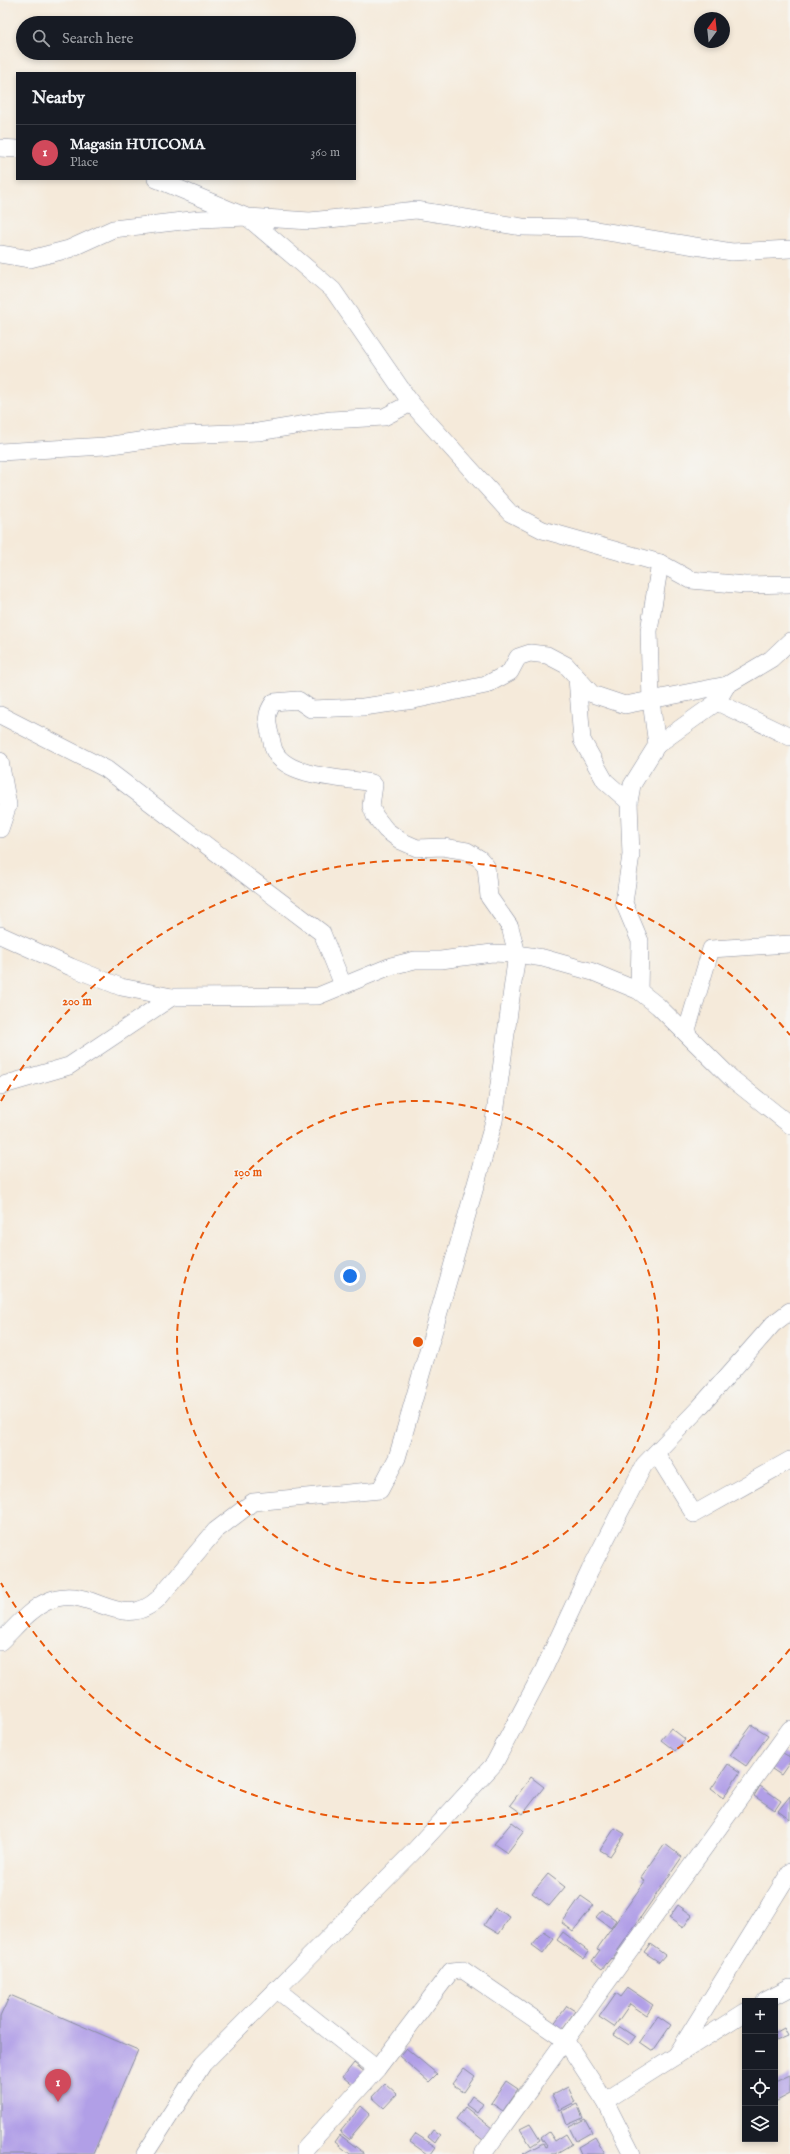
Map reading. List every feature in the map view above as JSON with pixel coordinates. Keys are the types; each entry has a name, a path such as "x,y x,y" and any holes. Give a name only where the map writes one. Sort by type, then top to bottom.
{"street":[{"path":"0,148 16,149"},
{"path":"158,180 247,217 333,290 411,403 510,513 543,530 660,562 692,580 745,584 790,584"},
{"path":"0,254 30,259 69,249 113,229 200,219 247,217 310,221 416,210 522,227 583,228 732,252 790,249"},
{"path":"0,452 105,446 180,435 258,432 331,420 384,417 411,403"},
{"path":"657,745 651,701 649,631 660,562"},
{"path":"0,1642 36,1609 46,1602 58,1598 84,1598 121,1612 134,1613 148,1608 158,1600 215,1531 253,1502 380,1490 397,1458 494,1121 517,954 510,927 488,897 486,866 480,859 467,851 443,847 417,848 401,841 386,830 375,816 371,806 374,786 372,783 316,775 286,763 275,753 266,718 268,710 274,702 298,700 311,709 362,707 414,700 486,685 510,672 518,657 530,653 547,655 566,665 592,694 625,705 727,685 771,659 790,640"},
{"path":"577,678 582,740 605,781 629,802"},
{"path":"639,991 640,941 624,903 631,854 629,802 632,785 657,745 717,702 727,685"},
{"path":"717,702 790,737"},
{"path":"0,715 106,769 316,928 322,933 343,985"},
{"path":"0,761 8,805 0,829"},
{"path":"0,935 71,967 121,986 172,997 318,996 343,985 415,960 441,960 492,953 517,954 543,958 593,972 639,991 658,1006 731,1078 790,1125"},
{"path":"686,1033 711,949 790,944"},
{"path":"0,1086 69,1066 172,997"},
{"path":"145,2154 203,2064 414,1851 494,1764 542,1671 590,1570 644,1465 699,1408 773,1324 790,1311"},
{"path":"656,1453 694,1514 790,1460"},
{"path":"483,2154 790,1729"},
{"path":"676,2056 790,1872"},
{"path":"305,2154 305,2149 377,2069 452,1971 463,1970 565,2040 605,2101 632,2154"},
{"path":"770,1998 790,1988"},
{"path":"276,1989 377,2069"},
{"path":"605,2101 742,2014"}],"building":[{"path":"752,1725 768,1735 746,1766 730,1755"},
{"path":"671,1728 685,1739 675,1751 661,1740"},
{"path":"783,1753 790,1757 790,1762 781,1775 772,1769"},
{"path":"728,1764 740,1772 723,1798 711,1789"},
{"path":"531,1777 544,1787 523,1814 510,1805"},
{"path":"760,1786 781,1801 775,1810 754,1796"},
{"path":"790,1796 790,1820 778,1811"},
{"path":"512,1822 524,1831 507,1853 494,1844"},
{"path":"615,1828 625,1834 610,1856 600,1850"},
{"path":"665,1844 682,1857 612,1959 611,1958 602,1969 592,1961 600,1950 597,1949 645,1881 641,1878"},
{"path":"548,1874 565,1887 549,1906 532,1893"},
{"path":"581,1896 594,1905 573,1931 562,1923"},
{"path":"678,1905 692,1915 683,1928 669,1918"},
{"path":"495,1908 510,1917 499,1934 484,1925"},
{"path":"602,1910 616,1920 611,1928 596,1917"},
{"path":"544,1932 554,1939 543,1954 532,1946"},
{"path":"563,1932 589,1952 584,1959 557,1940"},
{"path":"650,1944 665,1955 659,1962 644,1952"},
{"path":"628,1988 653,2005 646,2015 630,2004 614,2027 599,2017 616,1993 621,1997"},
{"path":"10,1995 138,2050 93,2154 0,2154 0,2017"},
{"path":"567,2006 575,2011 561,2031 553,2025"},
{"path":"658,2016 671,2025 653,2051 640,2042"},
{"path":"620,2027 635,2037 629,2045 614,2035"},
{"path":"784,2028 788,2036 778,2040 778,2031"},
{"path":"406,2048 437,2074 429,2082 399,2056"},
{"path":"354,2063 367,2074 355,2087 343,2077"},
{"path":"464,2068 475,2076 464,2092 452,2084"},
{"path":"790,2075 790,2094 778,2100 778,2081"},
{"path":"506,2081 518,2089 503,2111 491,2103"},
{"path":"385,2083 397,2094 384,2108 372,2097"},
{"path":"568,2087 575,2102 560,2110 552,2095"},
{"path":"472,2096 483,2104 477,2113 466,2105"},
{"path":"577,2104 583,2118 567,2125 562,2111"},
{"path":"361,2106 370,2114 349,2139 340,2132"},
{"path":"465,2107 492,2128 483,2140 456,2119"},
{"path":"585,2119 592,2132 576,2141 569,2127"},
{"path":"530,2124 540,2140 531,2146 520,2129"},
{"path":"433,2130 440,2135 435,2143 428,2137"},
{"path":"549,2132 555,2141 566,2134 572,2144 555,2154 523,2154 543,2143 545,2147 547,2146 541,2138"},
{"path":"416,2134 436,2147 431,2154 427,2154 410,2142"},
{"path":"340,2135 364,2154 350,2154 335,2142"},
{"path":"595,2137 605,2154 581,2154 578,2147"}],"place":[{"name":"Magasin HUICOMA","path":"58,2102"}]}
